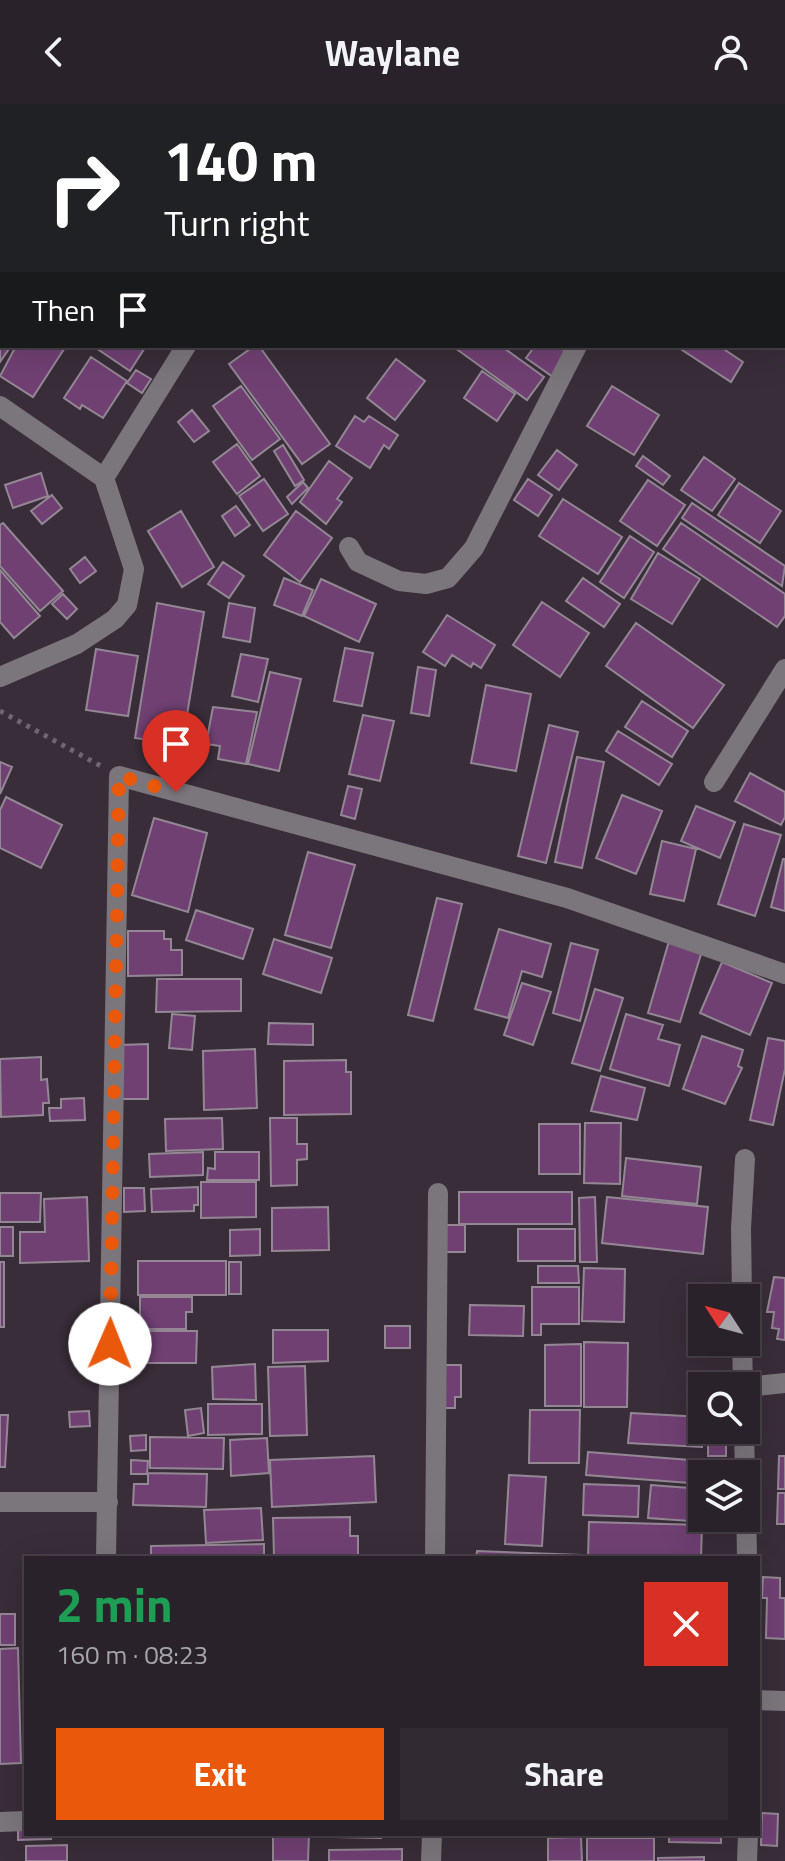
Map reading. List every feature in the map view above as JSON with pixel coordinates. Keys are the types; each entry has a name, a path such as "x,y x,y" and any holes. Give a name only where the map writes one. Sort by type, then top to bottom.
{"street":[{"path":"104,478 185,348"},
{"path":"349,547 358,562 399,581 426,584 448,578 474,548 576,348"},
{"path":"0,406 104,478 134,569 127,605 115,619 77,644 0,677"},
{"path":"714,782 785,669"},
{"path":"106,1556 119,776 567,898 785,974"},
{"path":"742,1284 745,1159"},
{"path":"435,1556 438,1193"},
{"path":"760,1385 785,1383"},
{"path":"0,1502 108,1502"},
{"path":"747,1532 747,1556"},
{"path":"760,1700 785,1701"},
{"path":"0,1822 24,1821"},
{"path":"431,1861 432,1836"},
{"path":"747,1861 748,1836"}],"path":[{"path":"0,711 119,776"}],"building":[{"path":"0,348 10,348 0,362"},
{"path":"15,348 65,348 33,397 0,376"},
{"path":"96,348 145,348 130,371"},
{"path":"251,348 260,348 330,444 302,464 229,364"},
{"path":"455,348 504,348 544,377 527,400"},
{"path":"534,348 561,348 572,356 556,379 526,358"},
{"path":"679,348 722,348 743,362 731,382"},
{"path":"91,357 127,381 103,418 82,405 80,409 64,398"},
{"path":"396,359 425,381 395,420 367,398"},
{"path":"136,370 151,379 142,393 127,383"},
{"path":"482,371 515,394 497,421 464,398"},
{"path":"241,386 280,439 252,460 213,406"},
{"path":"612,386 659,415 634,455 587,426"},
{"path":"192,410 209,431 194,442 178,422"},
{"path":"355,416 364,422 369,416 398,435 389,449 384,445 370,468 336,446"},
{"path":"237,444 260,476 237,494 213,462"},
{"path":"283,445 304,480 295,486 274,451"},
{"path":"557,450 577,465 559,490 538,475"},
{"path":"643,456 670,476 663,485 636,466"},
{"path":"704,457 735,479 712,511 681,490"},
{"path":"329,461 352,478 337,499 342,502 326,524 300,502"},
{"path":"41,473 48,496 13,508 5,485"},
{"path":"264,479 288,514 263,531 239,496"},
{"path":"528,479 552,495 538,516 514,500"},
{"path":"648,480 685,505 657,546 620,521"},
{"path":"303,482 308,488 292,504 287,497"},
{"path":"739,483 781,511 760,543 718,515"},
{"path":"52,495 62,508 42,524 31,511"},
{"path":"563,499 622,537 598,574 539,536"},
{"path":"692,503 785,566 782,586 682,518"},
{"path":"236,506 250,525 235,536 222,516"},
{"path":"181,511 214,567 182,587 148,531"},
{"path":"296,511 332,538 300,582 264,555"},
{"path":"3,523 63,591 40,611 0,566 0,525"},
{"path":"681,523 785,594 785,616 777,627 663,549"},
{"path":"630,536 654,552 624,598 600,582"},
{"path":"658,553 700,579 672,624 631,599"},
{"path":"85,557 96,571 80,583 70,569"},
{"path":"223,562 244,576 229,598 208,584"},
{"path":"0,570 40,616 14,638 0,622"},
{"path":"284,578 313,590 302,616 274,605"},
{"path":"583,578 620,604 604,627 566,601"},
{"path":"321,579 376,604 359,642 304,616"},
{"path":"63,594 77,609 67,619 52,604"},
{"path":"542,602 589,633 560,677 513,645"},
{"path":"157,603 204,612 182,745 135,738"},
{"path":"229,603 255,608 250,642 223,637"},
{"path":"447,615 495,645 481,668 473,663 471,667 452,655 445,666 423,652"},
{"path":"636,623 724,685 693,728 606,666"},
{"path":"345,648 373,653 362,706 334,701"},
{"path":"96,649 138,656 128,716 86,710"},
{"path":"241,654 268,659 258,702 232,696"},
{"path":"418,667 436,670 429,716 411,713"},
{"path":"270,672 301,679 279,771 248,764"},
{"path":"486,685 531,694 516,771 471,763"},
{"path":"642,701 688,731 672,757 625,727"},
{"path":"213,707 257,712 246,764 218,759 220,746 206,744"},
{"path":"363,715 394,721 380,781 349,774"},
{"path":"549,725 578,732 546,863 518,856"},
{"path":"618,731 672,764 659,785 606,751"},
{"path":"577,757 604,762 582,868 555,862"},
{"path":"0,762 12,767 0,794"},
{"path":"750,773 785,792 785,817 781,825 735,801"},
{"path":"348,786 362,789 355,819 341,815"},
{"path":"622,795 662,811 636,874 596,858"},
{"path":"6,797 62,825 41,868 0,848 0,810"},
{"path":"696,806 735,822 720,858 681,841"},
{"path":"154,818 207,833 188,912 132,895"},
{"path":"744,824 781,835 755,916 718,904"},
{"path":"662,841 696,849 684,901 650,894"},
{"path":"308,852 355,865 331,948 285,935"},
{"path":"785,859 785,911 771,907"},
{"path":"437,898 462,904 433,1021 408,1015"},
{"path":"196,910 253,929 243,959 186,940"},
{"path":"499,929 551,944 542,977 522,971 508,1018 475,1009"},
{"path":"128,931 164,931 164,939 171,939 171,950 182,950 182,975 128,976"},
{"path":"274,939 332,958 321,993 263,974"},
{"path":"669,941 702,951 680,1022 648,1013"},
{"path":"571,943 598,950 580,1021 553,1013"},
{"path":"722,962 772,983 750,1035 700,1013"},
{"path":"157,979 241,979 241,1011 156,1012"},
{"path":"522,983 551,992 533,1045 504,1035"},
{"path":"595,989 623,998 600,1071 572,1063"},
{"path":"172,1014 195,1016 192,1050 169,1048"},
{"path":"626,1014 663,1025 658,1039 680,1045 669,1086 610,1069"},
{"path":"269,1023 313,1024 313,1045 268,1044"},
{"path":"702,1036 743,1050 738,1066 742,1068 725,1104 683,1089"},
{"path":"768,1038 785,1041 785,1069 773,1125 750,1120"},
{"path":"148,1044 148,1099 121,1099 120,1045"},
{"path":"255,1049 257,1108 204,1110 203,1051"},
{"path":"41,1057 41,1080 47,1079 49,1103 43,1103 43,1115 1,1117 0,1059"},
{"path":"346,1060 346,1072 351,1072 351,1114 284,1115 284,1061"},
{"path":"601,1076 645,1088 637,1120 591,1111"},
{"path":"84,1098 85,1120 50,1121 49,1108 61,1108 61,1099"},
{"path":"222,1118 223,1149 166,1151 165,1119"},
{"path":"270,1118 297,1118 297,1144 307,1144 307,1159 297,1160 297,1185 271,1186"},
{"path":"585,1123 621,1123 620,1184 584,1183"},
{"path":"539,1124 580,1124 580,1174 539,1174"},
{"path":"203,1152 203,1175 150,1177 149,1154"},
{"path":"215,1152 259,1152 259,1180 207,1180 208,1168 215,1169"},
{"path":"626,1158 701,1167 697,1204 622,1196"},
{"path":"201,1182 256,1182 256,1217 201,1218"},
{"path":"198,1187 198,1205 194,1205 194,1211 152,1212 151,1189"},
{"path":"124,1188 144,1188 145,1211 124,1212"},
{"path":"459,1192 572,1192 572,1224 459,1224"},
{"path":"0,1193 41,1193 40,1222 0,1222"},
{"path":"87,1197 89,1261 20,1263 20,1232 45,1232 44,1199"},
{"path":"595,1197 597,1262 580,1262 579,1198"},
{"path":"607,1197 708,1207 703,1254 602,1243"},
{"path":"328,1207 329,1250 272,1251 272,1208"},
{"path":"445,1225 465,1225 465,1252 445,1252"},
{"path":"0,1227 13,1227 13,1256 0,1256"},
{"path":"260,1229 260,1255 230,1256 230,1230"},
{"path":"518,1229 575,1229 575,1261 518,1261"},
{"path":"138,1261 226,1261 226,1295 138,1295"},
{"path":"0,1262 4,1262 4,1327 0,1327"},
{"path":"229,1262 241,1262 241,1294 229,1294"},
{"path":"538,1266 578,1266 579,1283 538,1283"},
{"path":"584,1268 625,1269 624,1322 582,1321"},
{"path":"774,1277 785,1278 785,1340 777,1339 779,1329 772,1328 774,1312 767,1312"},
{"path":"532,1287 579,1287 579,1324 541,1324 541,1335 532,1335"},
{"path":"140,1297 192,1297 192,1312 186,1312 186,1329 140,1329"},
{"path":"470,1305 524,1306 523,1336 469,1335"},
{"path":"385,1326 410,1326 410,1348 385,1348"},
{"path":"273,1330 328,1330 328,1361 273,1363"},
{"path":"139,1331 197,1331 196,1363 139,1363"},
{"path":"584,1342 628,1343 627,1407 584,1407"},
{"path":"581,1344 581,1406 545,1406 545,1345"},
{"path":"255,1364 256,1400 213,1399 212,1367"},
{"path":"442,1365 461,1365 461,1397 455,1397 455,1408 442,1408"},
{"path":"305,1366 307,1435 270,1436 268,1367"},
{"path":"208,1404 262,1404 262,1434 208,1435"},
{"path":"201,1408 204,1433 188,1436 185,1410"},
{"path":"530,1410 580,1410 579,1463 529,1463"},
{"path":"89,1411 90,1426 70,1427 69,1412"},
{"path":"631,1413 688,1416 688,1444 702,1444 702,1447 628,1443"},
{"path":"0,1415 8,1415 5,1467 0,1467"},
{"path":"146,1435 146,1450 131,1451 130,1436"},
{"path":"150,1437 224,1438 223,1469 150,1468"},
{"path":"267,1438 269,1473 231,1476 230,1440"},
{"path":"708,1444 726,1444 726,1456 708,1456"},
{"path":"588,1452 690,1460 688,1483 586,1475"},
{"path":"374,1456 376,1502 272,1507 270,1460"},
{"path":"779,1456 785,1456 785,1489 778,1489"},
{"path":"131,1460 148,1461 147,1474 131,1474"},
{"path":"148,1473 207,1474 206,1507 133,1505 134,1484 148,1484"},
{"path":"509,1475 546,1477 542,1546 505,1544"},
{"path":"584,1484 639,1486 638,1517 583,1515"},
{"path":"651,1485 688,1488 688,1521 648,1518"},
{"path":"778,1493 785,1493 785,1524 777,1524"},
{"path":"261,1508 263,1540 206,1543 204,1510"},
{"path":"350,1517 350,1536 358,1536 358,1556 274,1556 273,1518"},
{"path":"589,1522 688,1525 688,1532 702,1532 701,1556 588,1556"},
{"path":"264,1544 264,1556 151,1556 151,1546"},
{"path":"477,1551 581,1555 581,1556 476,1556"},
{"path":"763,1577 780,1578 780,1598 785,1598 785,1639 766,1638 767,1598 762,1598"},
{"path":"0,1614 15,1614 15,1645 0,1645"},
{"path":"18,1648 21,1763 0,1764 0,1649"},
{"path":"762,1813 778,1814 777,1846 761,1845"},
{"path":"24,1822 24,1836 51,1836 51,1839 18,1840 18,1823"},
{"path":"273,1836 309,1836 308,1861 273,1861"},
{"path":"381,1836 381,1838 336,1837"},
{"path":"669,1836 721,1836 721,1843 669,1842"},
{"path":"581,1837 582,1861 548,1861 548,1838"},
{"path":"587,1838 654,1838 654,1861 587,1861"},
{"path":"67,1845 67,1861 26,1861 26,1846"},
{"path":"402,1849 402,1861 329,1861 329,1850"},
{"path":"704,1857 704,1861 658,1861 658,1858"}],"route":[{"path":"110,1344 119,776 176,792"}]}
